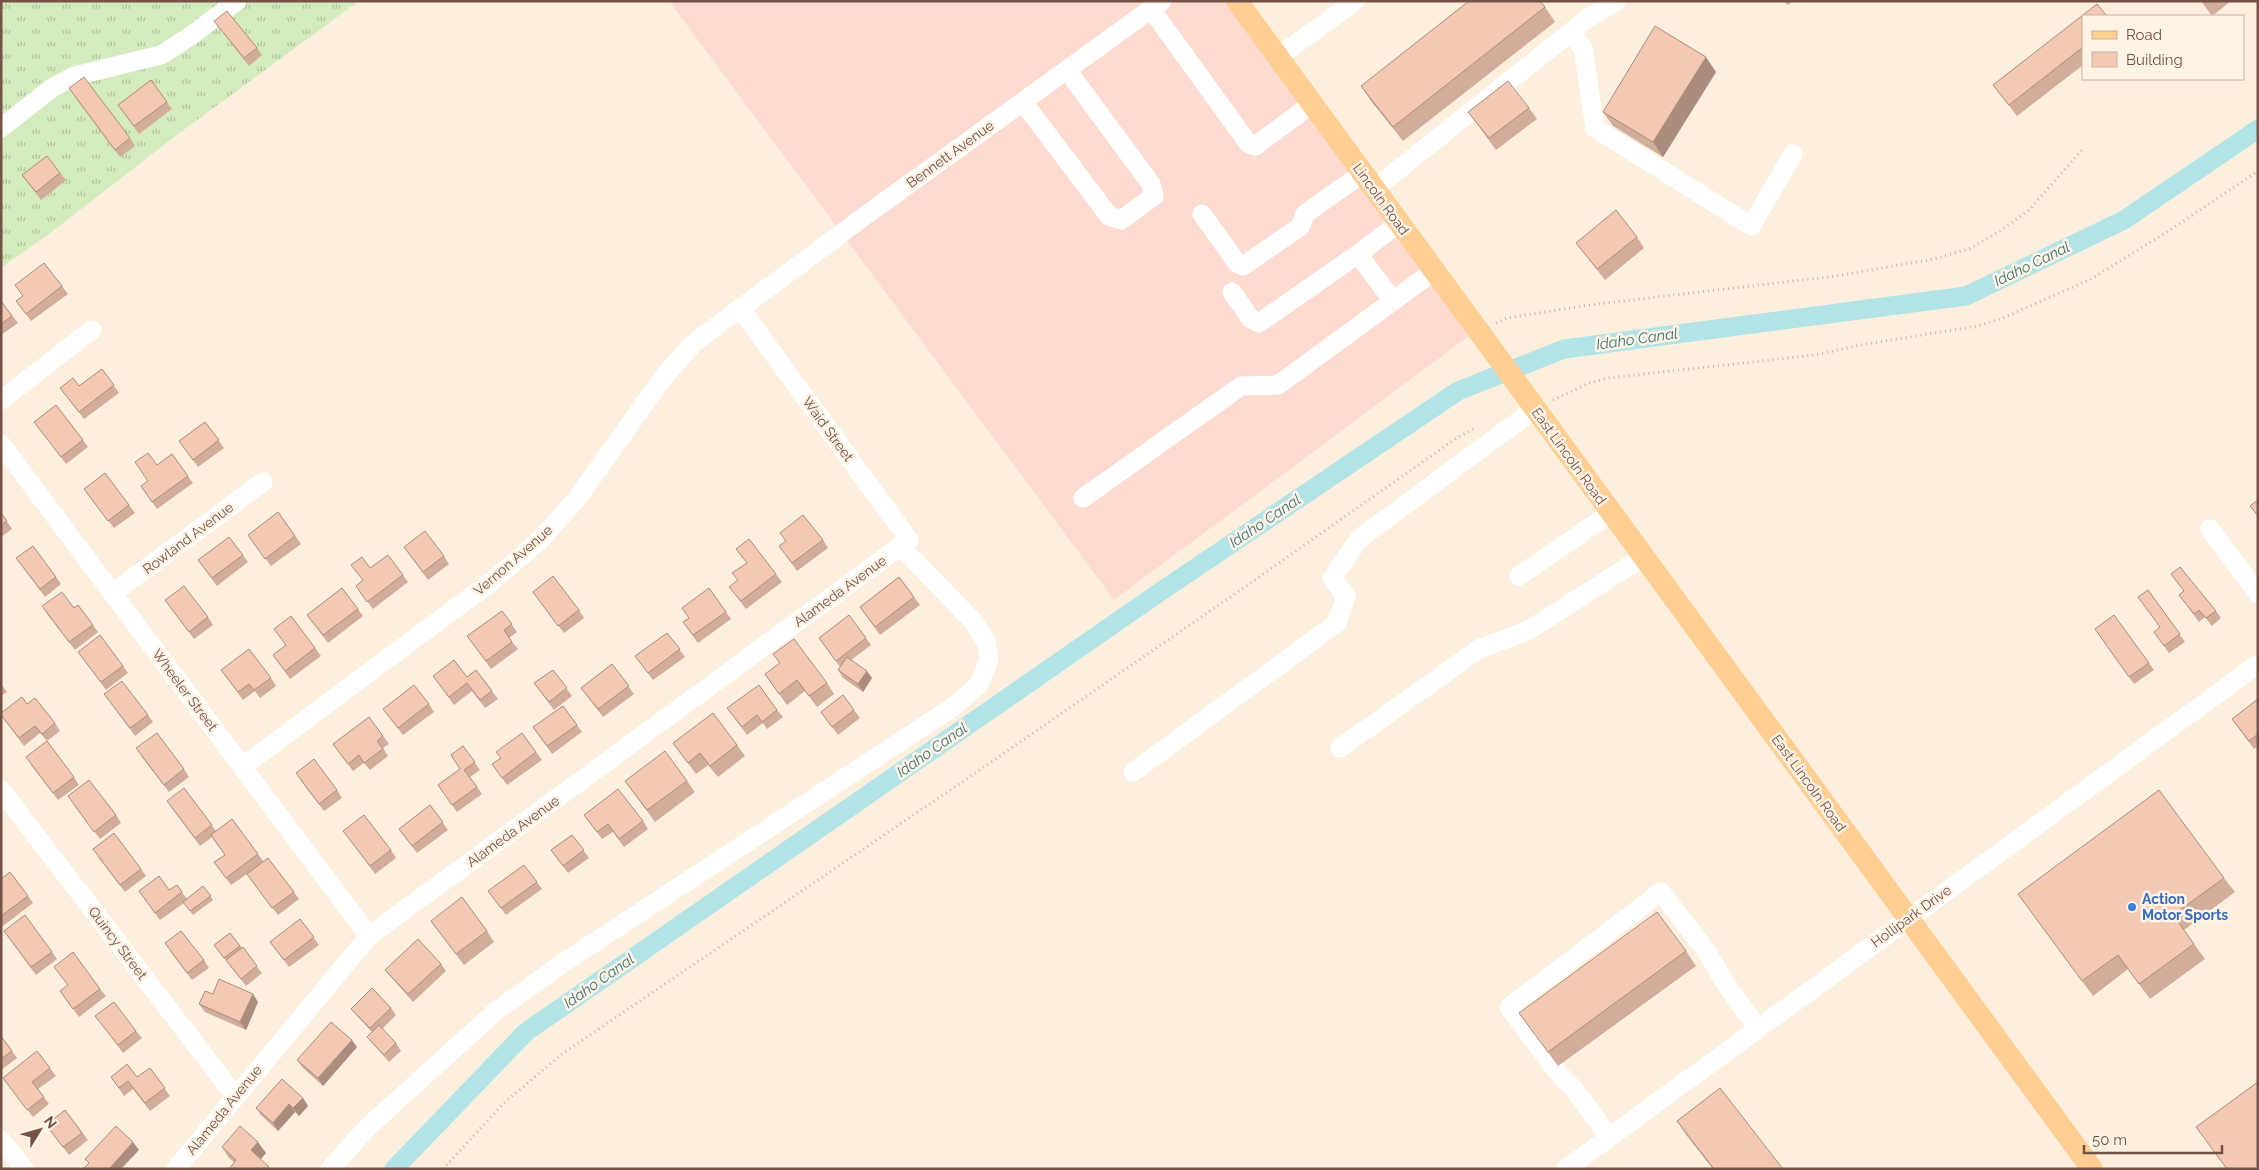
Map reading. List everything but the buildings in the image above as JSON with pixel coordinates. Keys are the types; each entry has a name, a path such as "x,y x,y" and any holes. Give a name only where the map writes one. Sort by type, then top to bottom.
{"main road":[{"name":"Lincoln Road","path":"1237,1 1530,403"},
{"name":"East Lincoln Road","path":"1530,403 2092,1169"}],"street":[{"path":"1,128 52,88 74,76 161,55 192,35 237,1"},
{"path":"1278,58 1355,1"},
{"path":"1202,214 1237,263 1243,266 1301,226 1305,214 1369,181 1587,19 1616,1"},
{"path":"1157,5 1248,143 1256,146 1312,104"},
{"name":"Bennett Avenue","path":"740,308 1157,5"},
{"path":"1570,33 1583,48 1595,128 1751,226 1792,154"},
{"path":"1023,102 1109,216 1121,220 1154,196 1151,184 1067,70"},
{"path":"1232,292 1251,320 1259,323 1399,223"},
{"path":"1358,254 1392,301"},
{"path":"1082,498 1241,386 1278,384 1434,272"},
{"name":"Waid Street","path":"740,308 910,540 901,547"},
{"name":"Vernon Avenue","path":"242,767 495,579 540,540 576,500 664,375 694,343 740,308"},
{"path":"1,400 92,330"},
{"path":"1133,772 1337,623 1346,596 1332,578 1360,538 1504,431 1530,403"},
{"name":"Wheeler Street","path":"1,444 368,936"},
{"name":"Rowland Avenue","path":"113,593 263,482"},
{"path":"1518,576 1611,513"},
{"path":"2210,530 2258,594"},
{"path":"330,1169 369,1126 495,1012 560,965 956,705 980,684 989,659 986,641 972,620 901,547"},
{"name":"Alameda Avenue","path":"176,1169 234,1096 368,936 901,547"},
{"path":"1340,748 1479,649 1529,630 1643,557"},
{"name":"Hollipark Drive","path":"1566,1169 2258,664"},
{"name":"Quincy Street","path":"1,790 234,1096"},
{"path":"1609,1137 1575,1090 1559,1074 1509,1007 1661,892 1707,952 1724,981 1757,1028"},
{"path":"1,1140 24,1169"}],"path":[{"path":"1480,334 1507,318 1580,306 1836,276 1934,259 1969,249 2000,232 2028,211 2083,149"},
{"path":"1530,403 1609,378 1815,355 1860,345 1978,326 2002,318 2091,279 2170,230 2258,171"},
{"path":"443,1169 504,1103 562,1054 982,769 1458,437 1485,424 1496,424 1504,431"}],"shaded area":[{"path":"669,1 1237,1 1477,330 1114,600"}],"green space":[{"path":"1,1 359,1 174,137 49,234 1,268"}],"waterway":[{"name":"Idaho Canal","path":"394,1169 526,1032 1157,594 1458,391 1564,349 1966,296 2124,220 2258,129"}],"place":[{"name":"Action Motor Sports","path":"2132,907"}]}
